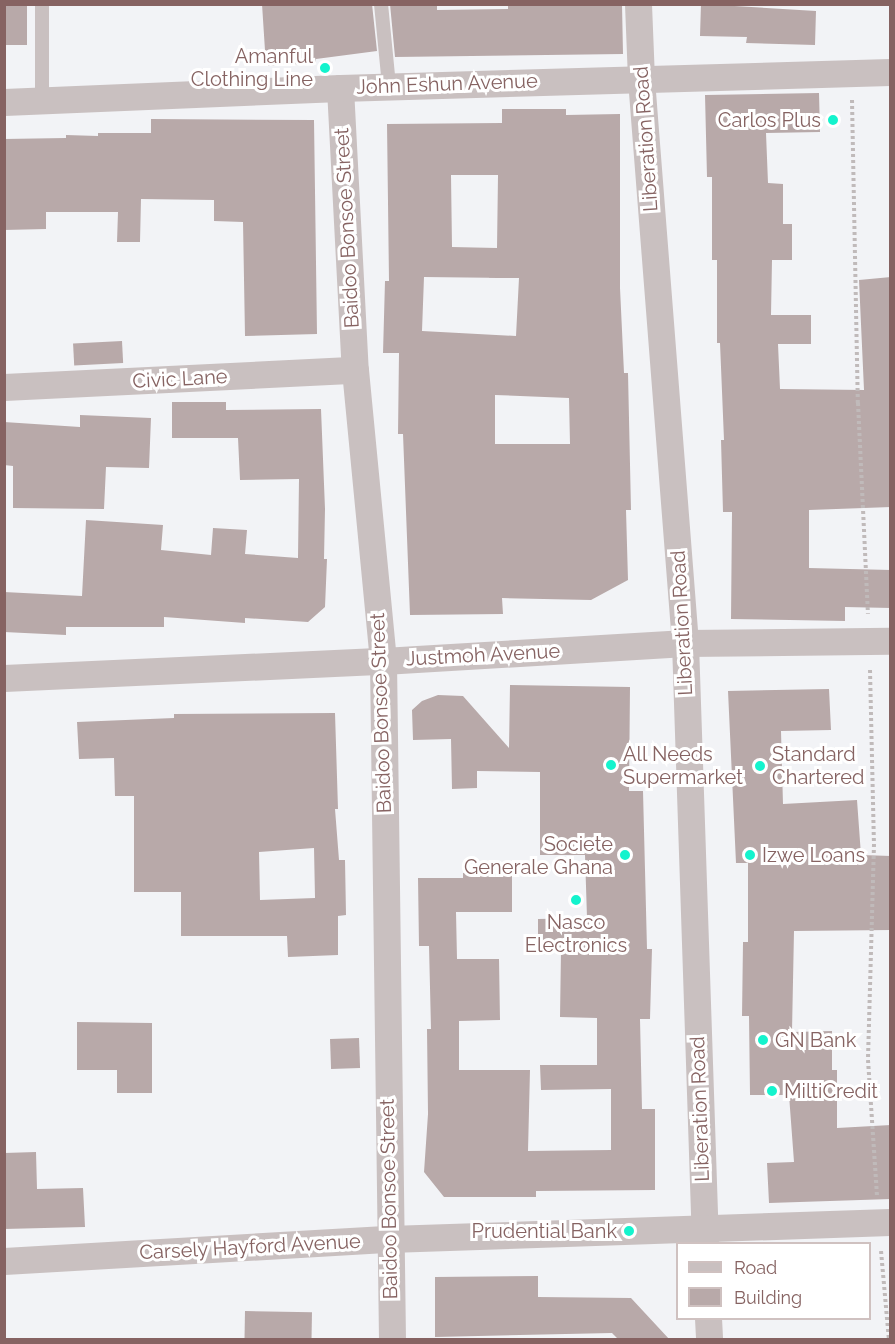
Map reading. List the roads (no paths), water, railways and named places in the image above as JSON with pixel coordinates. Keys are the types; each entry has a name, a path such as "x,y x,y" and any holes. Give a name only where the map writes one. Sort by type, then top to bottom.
{"street":[{"name":"Liberation Road","path":"638,4 641,79 685,643 704,1236"},
{"name":"John Eshun Avenue","path":"4,102 389,86 891,72"},
{"name":"Baidoo Bonsoe Street","path":"340,88 355,370 382,661 392,1340"},
{"name":"Civic Lane","path":"4,387 355,370"},
{"name":"Justmoh Avenue","path":"4,678 382,661 685,643 880,641"},
{"name":"Carsely Hayford Avenue","path":"4,1261 389,1239 704,1236 885,1222"},
{"path":"708,1320 709,1340"}],"lane":[{"path":"42,4 42,100"},
{"path":"381,4 389,86"}],"place":[{"name":"Amanful Clothing Line","path":"325,68"},
{"name":"Carlos Plus","path":"833,120"},
{"name":"All Needs Supermarket","path":"611,765"},
{"name":"Standard Chartered","path":"760,766"},
{"name":"Societe Generale Ghana","path":"625,855"},
{"name":"Izwe Loans","path":"750,855"},
{"name":"Nasco Electronics","path":"576,900"},
{"name":"GN Bank","path":"763,1040"},
{"name":"MiltiCredit","path":"772,1091"},
{"name":"Prudential Bank","path":"629,1231"}]}
